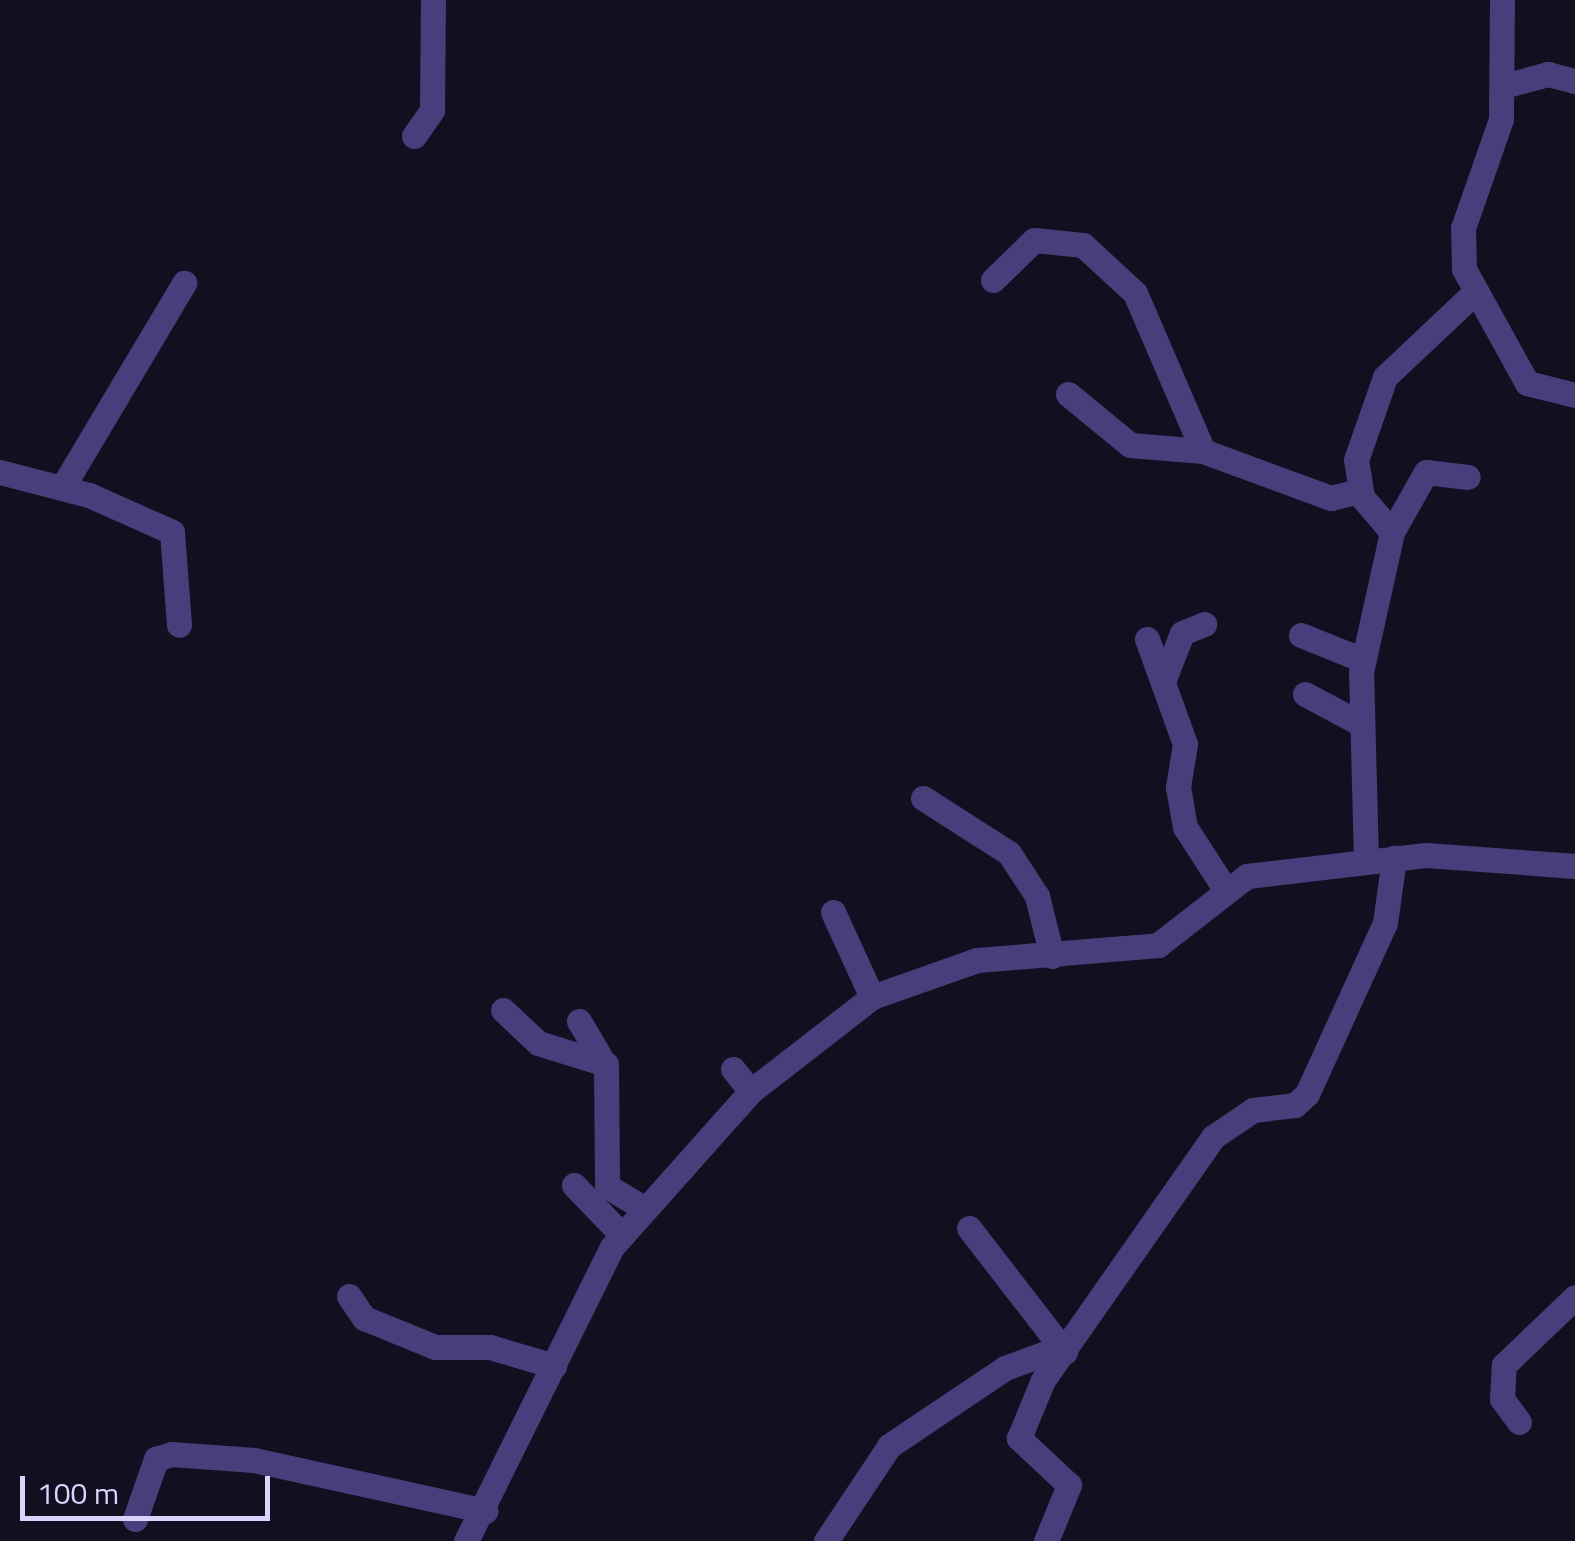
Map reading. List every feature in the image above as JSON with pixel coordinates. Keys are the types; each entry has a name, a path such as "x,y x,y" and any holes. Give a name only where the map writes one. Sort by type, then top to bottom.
{"street":[{"path":"414,136 432,110 433,0"},
{"path":"1502,0 1504,86 1491,155 1463,228 1472,295 1527,383 1575,395"},
{"path":"1504,86 1548,74 1575,81"},
{"path":"992,280 1034,240 1068,240 1097,254 1136,292 1203,451"},
{"path":"62,488 184,283"},
{"path":"1392,532 1360,491 1356,460 1384,377 1472,295"},
{"path":"1068,394 1130,445 1203,451 1330,498 1360,491"},
{"path":"0,472 62,488 172,532 179,625"},
{"path":"1366,862 1359,722 1363,660 1392,532 1426,472 1468,477"},
{"path":"1164,679 1182,633 1204,624"},
{"path":"1301,635 1363,660"},
{"path":"1147,639 1185,744 1180,812 1223,886"},
{"path":"1305,694 1359,722"},
{"path":"922,798 1010,853 1038,896 1052,956"},
{"path":"1046,1541 1069,1485 1021,1443 1019,1428 1062,1350 1221,1119 1307,1094 1384,924 1394,858"},
{"path":"466,1541 622,1235 660,1204 751,1091 872,997 976,960 1158,945 1223,886 1394,858 1573,860"},
{"path":"833,912 872,997"},
{"path":"503,1010 538,1043 602,1060"},
{"path":"580,1021 602,1060 604,1178 612,1193 660,1204"},
{"path":"733,1069 751,1091"},
{"path":"574,1185 622,1235"},
{"path":"969,1228 1062,1350"},
{"path":"349,1296 364,1318 435,1348 490,1347 554,1366"},
{"path":"1519,1422 1502,1399 1504,1365 1545,1316 1575,1297"},
{"path":"826,1541 870,1467 914,1425 1005,1368 1062,1350"},
{"path":"135,1519 156,1459 171,1454 254,1460 484,1512"}]}
